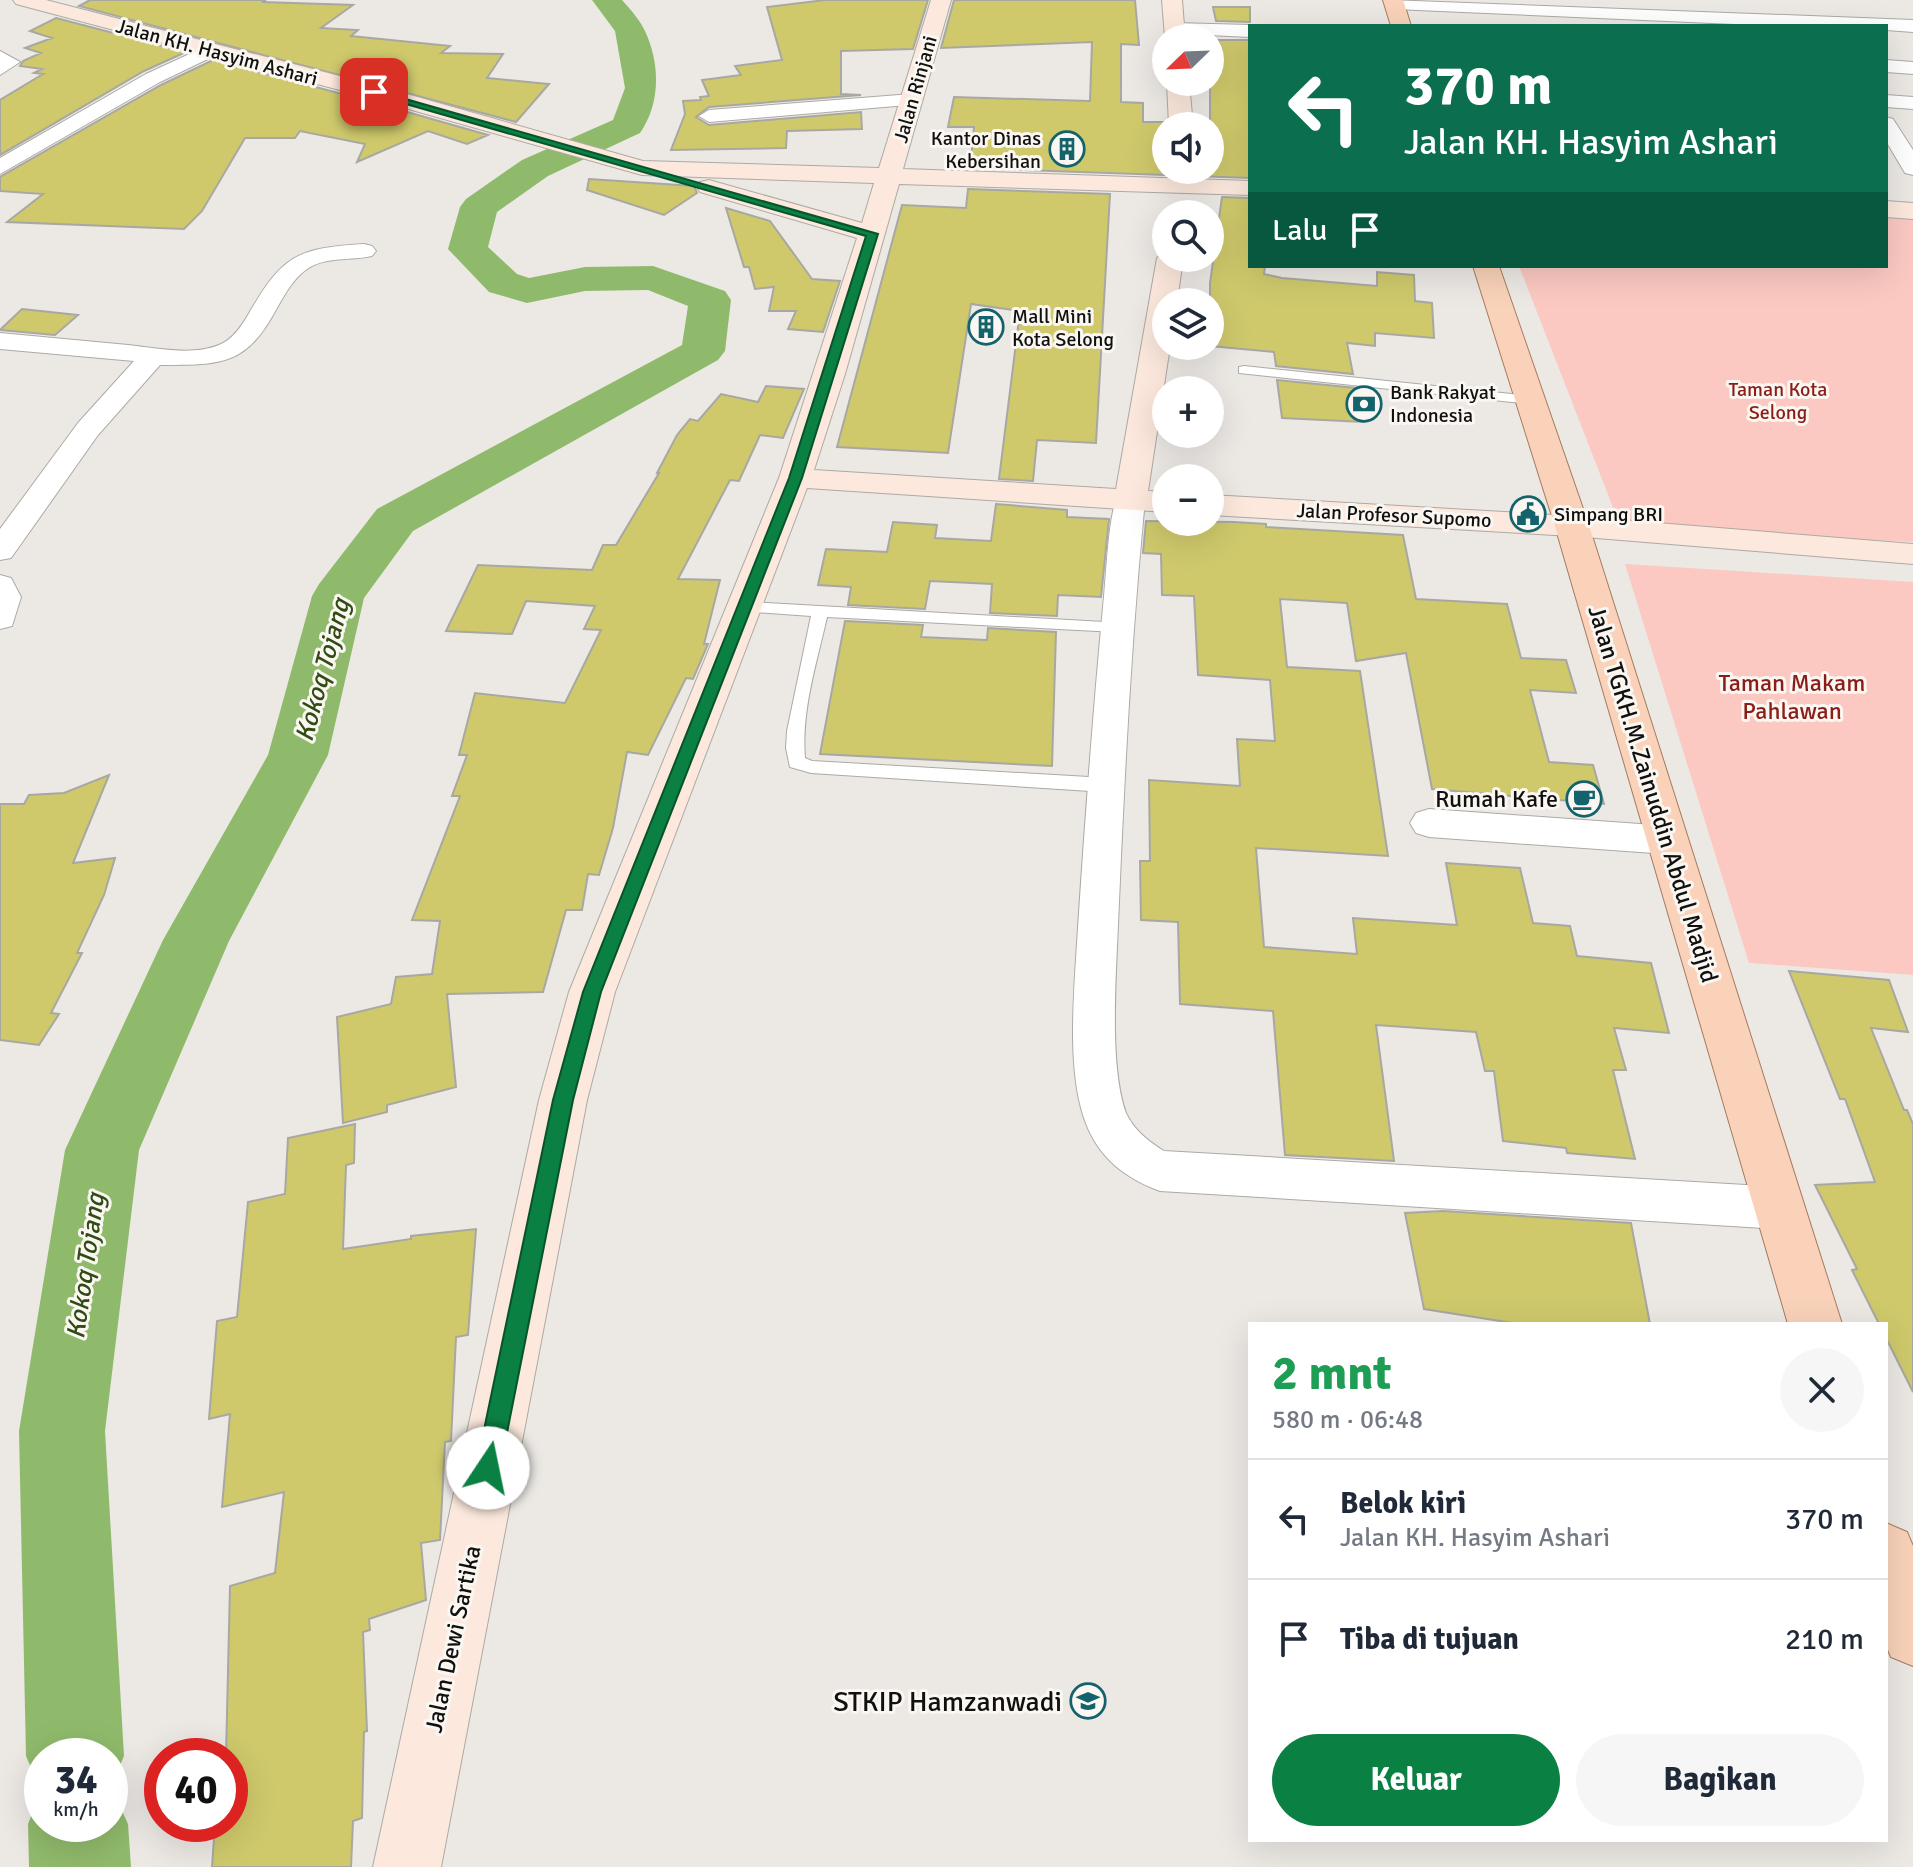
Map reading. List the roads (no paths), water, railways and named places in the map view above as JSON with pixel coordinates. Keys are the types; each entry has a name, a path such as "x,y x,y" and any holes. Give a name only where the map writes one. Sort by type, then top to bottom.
{"main road":[{"path":"1393,2 1400,24"},
{"name":"Jalan TGKH.M.Zainuddin Abdul Madjid","path":"1487,268 1572,526 1814,1322"},
{"path":"1888,1559 1913,1635"}],"street":[{"name":"Jalan KH. Hasyim Ashari","path":"23,0 551,142 872,234"},
{"name":"Jalan Rinjani","path":"889,178 941,0"},
{"path":"1172,0 1174,24"},
{"path":"1800,0 1813,24"},
{"path":"1393,2 1577,19 1813,24 1907,21"},
{"path":"1224,32 1248,31"},
{"path":"0,167 153,78 209,51"},
{"path":"0,57 10,62 0,69"},
{"path":"1888,66 1913,68"},
{"path":"709,116 912,100"},
{"path":"1888,101 1913,103"},
{"path":"1888,126 1913,168"},
{"name":"Jalan KH. Hasyim Ashari","path":"630,164 889,178 1152,178"},
{"name":"Jalan Dewi Sartika","path":"407,1867 578,1038 616,930 747,607 795,478 889,178"},
{"name":"Jalan KH. Hasyim Ashari","path":"1223,184 1248,188"},
{"path":"1888,209 1913,211"},
{"path":"0,341 150,357 207,354 235,347 255,327 278,282 292,265 333,253 364,251"},
{"path":"1169,272 1148,501 1116,627 1096,962 1098,1073 1107,1122 1119,1140 1144,1165 1160,1171 1780,1208"},
{"path":"0,551 88,429 150,362 150,357"},
{"path":"795,478 1148,501"},
{"name":"Jalan Profesor Supomo","path":"1224,506 1572,526 1913,554"},
{"path":"0,585 5,597 0,619"},
{"path":"1429,823 1668,840"}],"lane":[{"path":"1244,370 1530,400"},
{"path":"747,607 1116,627"},
{"path":"820,611 798,724 794,751 796,762 811,767 1106,785"}],"waterway":[{"name":"Kokoq Tojang","path":"74,1738 62,1431 102,1150 196,940 298,755 338,596 395,520 703,351 710,300 653,278 585,279 527,291 503,283 468,249 479,207 535,168 628,126 642,88 630,31 607,0"},
{"name":"Kokoq Tojang","path":"79,1842 80,1867"}],"place":[{"name":"Kantor Dinas Kebersihan","path":"1067,149"},
{"name":"Mall Mini Kota Selong","path":"986,327"},
{"name":"Bank Rakyat Indonesia","path":"1364,404"},
{"name":"Simpang BRI","path":"1528,514"},
{"name":"Rumah Kafe","path":"1584,799"},
{"name":"STKIP Hamzanwadi","path":"1088,1701"}],"park label":[{"name":"Taman Kota Selong","path":"1778,400"},
{"name":"Taman Makam Pahlawan","path":"1792,697"}]}
